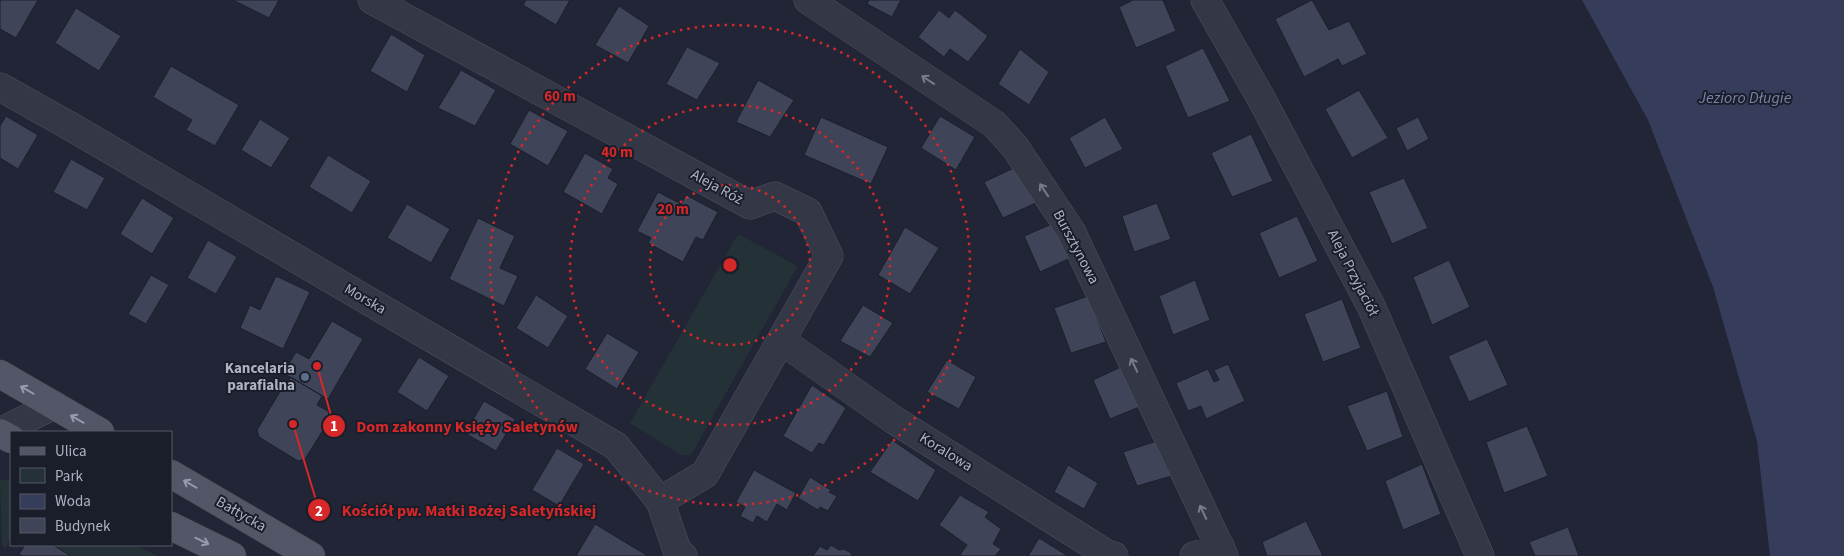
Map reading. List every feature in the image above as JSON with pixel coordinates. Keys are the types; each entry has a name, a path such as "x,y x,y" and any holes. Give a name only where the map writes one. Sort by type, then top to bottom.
{"main road":[{"path":"0,374 98,431"},
{"name":"Bałtycka","path":"172,475 311,556"},
{"path":"172,526 232,556"}],"street":[{"name":"Aleja Róż","path":"372,0 750,205 775,196 808,212 829,256 782,342 705,474 660,501"},
{"name":"Bursztynowa","path":"808,0 994,124 1015,147 1071,231 1222,552"},
{"name":"Aleja Przyjaciół","path":"1205,0 1262,100 1371,306 1480,556"},
{"name":"Morska","path":"0,87 84,134 616,446 660,501 678,553 683,556"},
{"name":"Koralowa","path":"782,342 902,425 1107,554 1114,556"},
{"path":"0,432 54,405"},
{"path":"1194,556 1222,552"}],"green space":[{"path":"738,234 798,266 691,455 681,455 630,423"},
{"path":"0,480 10,480 10,539 5,549 2,545"},
{"path":"55,546 138,546 157,556 71,556"}],"water":[{"name":"Jezioro Długie","path":"1582,0 1844,0 1844,556 1770,556 1757,441 1713,287 1648,120"}],"building":[{"path":"0,0 38,0 16,38 0,29"},
{"path":"233,0 279,0 269,18"},
{"path":"526,0 570,0 556,25 523,5"},
{"path":"869,0 901,0 892,17 867,4"},
{"path":"1133,0 1163,0 1176,31 1136,48 1119,7"},
{"path":"1312,0 1329,30 1349,21 1367,54 1342,66 1338,59 1304,77 1275,19"},
{"path":"619,6 649,26 628,63 595,45"},
{"path":"76,8 121,36 99,71 55,43"},
{"path":"939,10 949,18 955,10 988,36 968,62 950,49 944,57 918,37"},
{"path":"391,34 425,55 407,92 370,71"},
{"path":"687,47 720,63 697,100 666,84"},
{"path":"1203,48 1230,101 1188,118 1165,66"},
{"path":"1020,49 1049,72 1029,105 998,84"},
{"path":"171,66 239,105 215,146 186,130 192,120 153,97"},
{"path":"461,70 496,90 475,126 438,108"},
{"path":"758,80 794,100 770,137 736,122"},
{"path":"1359,90 1388,138 1352,158 1325,109"},
{"path":"529,110 568,131 548,166 510,144"},
{"path":"6,116 38,135 18,169 0,158 0,126"},
{"path":"940,116 975,137 956,170 921,148"},
{"path":"821,117 888,147 871,184 804,155"},
{"path":"1105,117 1123,149 1085,168 1069,138"},
{"path":"1418,117 1429,139 1407,151 1396,128"},
{"path":"260,119 290,138 271,168 241,150"},
{"path":"1251,134 1273,181 1232,197 1211,153"},
{"path":"585,153 613,169 608,178 618,184 602,214 563,192"},
{"path":"328,155 371,181 352,213 309,187"},
{"path":"71,159 105,178 87,210 53,192"},
{"path":"1018,166 1038,202 1003,218 984,182"},
{"path":"1404,178 1428,228 1392,244 1369,192"},
{"path":"658,192 681,204 686,195 718,212 703,240 696,237 683,262 648,243 651,238 637,231"},
{"path":"142,198 174,218 152,254 120,234"},
{"path":"1157,203 1171,239 1134,252 1122,216"},
{"path":"407,204 450,229 431,263 387,238"},
{"path":"1297,216 1318,261 1279,278 1259,233"},
{"path":"478,218 515,236 500,268 518,276 504,306 449,279"},
{"path":"1059,221 1075,256 1040,272 1024,236"},
{"path":"905,227 939,248 910,294 878,275"},
{"path":"208,240 237,257 216,294 187,278"},
{"path":"1449,260 1470,307 1432,325 1413,277"},
{"path":"151,275 169,285 146,324 128,314"},
{"path":"276,276 310,292 283,349 240,328 250,305 260,310"},
{"path":"1195,280 1210,320 1173,335 1159,296"},
{"path":"536,295 568,316 548,348 516,328"},
{"path":"1088,296 1106,342 1071,353 1054,308"},
{"path":"1342,299 1361,348 1323,362 1304,314"},
{"path":"863,305 893,323 870,357 840,341"},
{"path":"332,321 363,339 328,399 283,373 296,352 309,359"},
{"path":"607,333 639,352 617,389 585,369"},
{"path":"1487,339 1508,385 1469,402 1448,356"},
{"path":"419,357 449,376 427,411 397,392"},
{"path":"947,360 976,377 959,409 927,392"},
{"path":"1228,364 1245,401 1206,419 1201,406 1188,411 1176,383 1208,369 1214,382 1219,380 1214,370"},
{"path":"1125,365 1144,405 1110,419 1093,380"},
{"path":"291,377 322,396 317,405 328,411 330,419 305,459 298,461 259,437 257,430 281,390 286,389 284,382 288,381"},
{"path":"812,385 846,408 824,445 819,443 812,453 783,436"},
{"path":"1387,391 1403,437 1367,451 1347,406"},
{"path":"484,401 515,419 496,451 465,433"},
{"path":"1527,426 1548,476 1504,493 1486,442"},
{"path":"1163,439 1175,475 1137,486 1123,452"},
{"path":"892,440 936,470 918,501 870,472"},
{"path":"557,448 584,464 559,506 532,490"},
{"path":"1422,464 1441,514 1403,530 1385,481"},
{"path":"1068,465 1098,483 1084,509 1054,492"},
{"path":"754,470 796,493 787,510 777,504 767,522 757,516 753,523 740,516 745,507 736,502"},
{"path":"810,477 837,496 828,511 820,507 818,510 798,498"},
{"path":"960,495 989,512 985,517 1001,529 993,544 1001,549 995,556 960,555 967,545 939,525"},
{"path":"1306,521 1323,556 1267,556 1262,542"},
{"path":"595,524 648,556 576,556"},
{"path":"1568,527 1579,556 1535,556 1529,542"},
{"path":"1039,538 1068,556 1028,556"},
{"path":"831,545 839,550 844,549 851,553 852,556 813,556 820,546 827,550"},
{"path":"24,546 55,546 71,556 23,556 19,554"}],"place":[{"name":"Dom zakonny Księży Saletynów","path":"317,366"},
{"name":"Kancelaria parafialna","path":"305,377"},
{"name":"Kościół pw. Matki Bożej Saletyńskiej","path":"293,424"}]}
